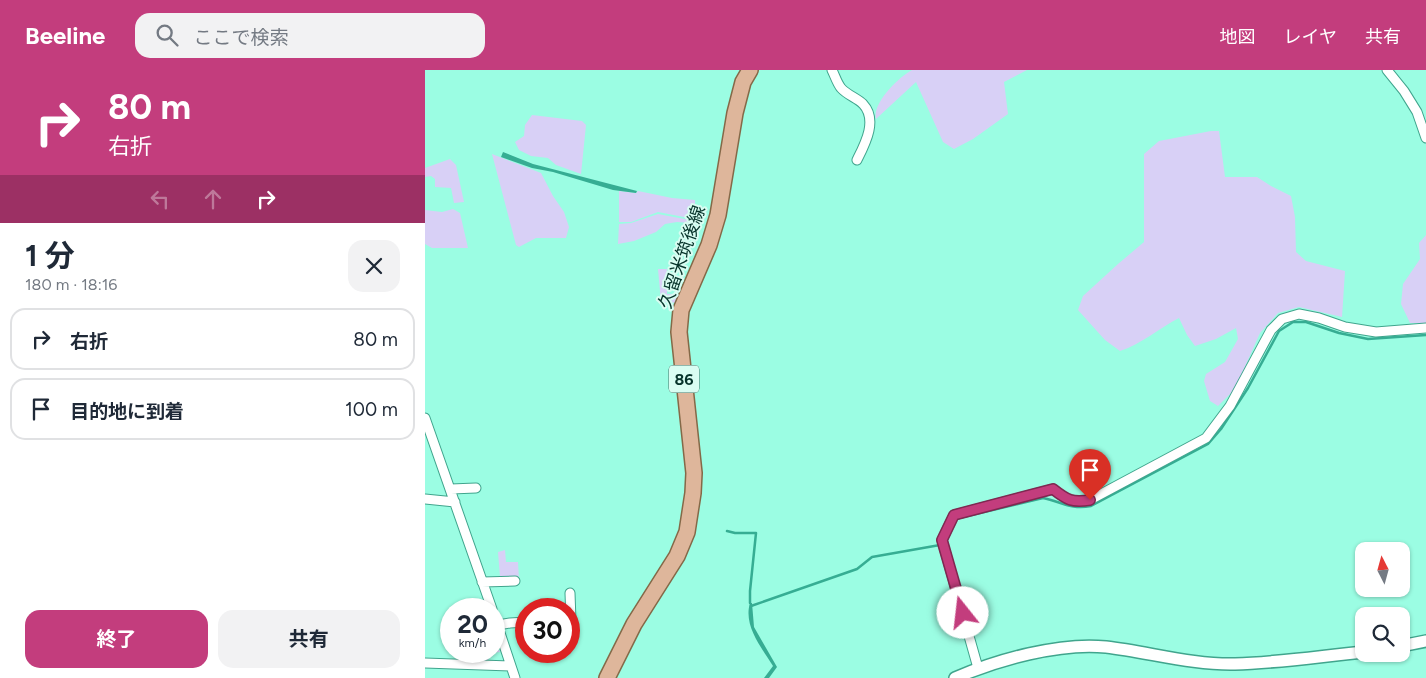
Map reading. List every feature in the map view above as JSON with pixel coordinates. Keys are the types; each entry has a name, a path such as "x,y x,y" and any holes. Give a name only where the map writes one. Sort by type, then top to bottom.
{"main road":[{"name":"久留米筑後線","path":"607,678 634,624 677,556 687,532 694,473 679,332 681,310 709,245 718,215 735,113 743,82 750,70"}],"street":[{"path":"832,70 841,88 863,103 869,112 870,126 865,145 857,160"},
{"path":"1387,70 1405,91 1417,112 1426,138"},
{"path":"978,668 942,540 954,515 1053,489 1074,502 1090,500 1207,438 1230,406 1271,330 1282,319 1299,314 1319,318 1345,327 1376,332 1426,328"},
{"path":"425,418 488,598"},
{"path":"451,489 476,488"},
{"path":"425,499 455,502"},
{"path":"483,582 515,582"},
{"path":"570,593 570,598"},
{"path":"1410,644 1426,641"},
{"path":"955,678 978,668 1054,648 1080,645 1106,647 1195,661 1234,664 1355,653"},
{"path":"505,649 515,678"},
{"path":"425,663 511,666"}],"shaded area":[{"path":"912,70 1027,70 1004,82 1008,114 973,139 954,149 943,142 916,82 876,119 878,106 882,98 900,78"},
{"path":"532,115 582,121 586,125 581,174 556,165 548,158 531,156 519,150 515,142 524,136 525,125"},
{"path":"1219,131 1225,177 1257,177 1291,196 1295,217 1296,252 1306,261 1345,271 1342,317 1299,307 1278,313 1260,333 1235,389 1218,406 1210,401 1204,381 1206,374 1225,362 1238,339 1236,328 1216,339 1195,346 1179,318 1136,344 1120,351 1105,340 1078,310 1083,296 1144,242 1144,154 1159,141"},
{"path":"503,152 533,164 637,191 636,193 613,190 553,172 532,168 501,157"},
{"path":"492,154 541,173 564,212 569,227 566,238 536,238 519,247 516,245"},
{"path":"450,159 456,165 464,202 454,203 451,188 435,187 435,179 431,176 425,177 425,168"},
{"path":"619,191 636,193 638,191 672,198 695,200 695,204 692,206 698,205 698,218 694,219 658,212 631,222 619,222"},
{"path":"453,209 460,213 468,248 432,248 425,244 425,210 442,212"},
{"path":"658,214 690,220 690,223 677,222 665,224 656,232 634,241 618,244 619,224 631,223"},
{"path":"1426,235 1426,323 1410,323 1401,304 1403,284 1420,259 1419,243"},
{"path":"658,269 667,269 667,294 681,294 677,303 661,302"},
{"path":"505,550 506,562 518,562 519,579 500,577 498,552"},
{"path":"750,603 752,603 754,627 777,667 769,678 764,678 773,666 751,628 749,620"}],"waterway":[{"path":"955,519 1043,498 1072,506 1091,506 1208,444 1221,429 1248,388 1279,331 1293,322 1306,322 1339,333 1368,339 1426,335"},
{"path":"727,531 756,533 750,603"},
{"path":"751,606 857,569 872,557 940,545"}],"route":[{"path":"963,613 942,540 954,515 1053,489 1074,502 1090,500"}]}
